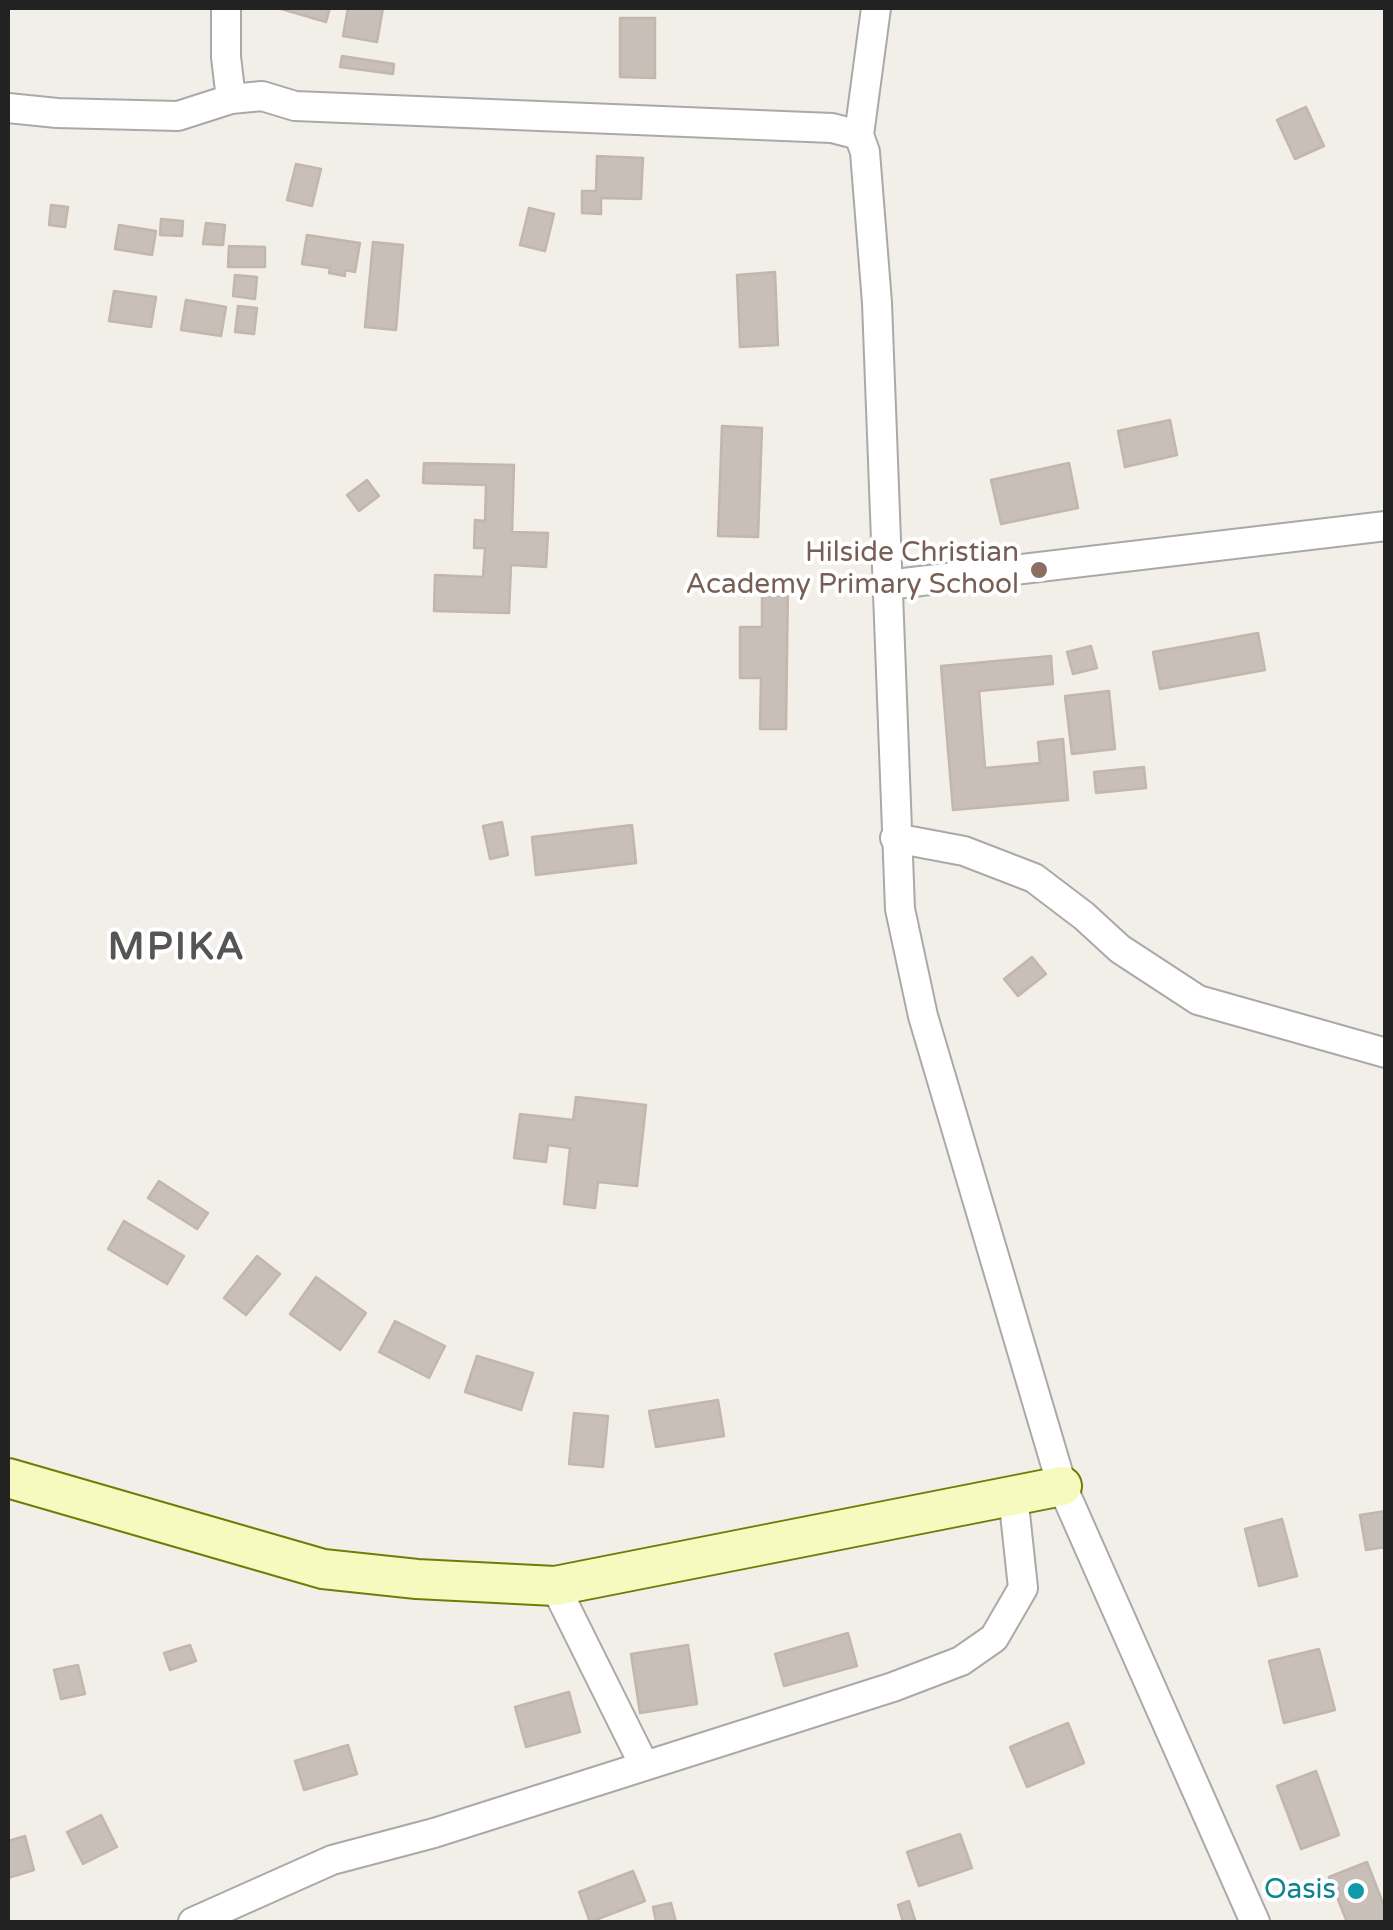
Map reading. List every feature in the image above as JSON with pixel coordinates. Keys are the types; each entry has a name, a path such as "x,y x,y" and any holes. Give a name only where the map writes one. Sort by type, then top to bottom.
{"main road":[{"path":"8,1478 323,1568 417,1579 556,1586 1062,1486"}],"street":[{"path":"226,8 226,57 232,99"},
{"path":"876,8 859,135 864,152 876,303 900,908 923,1016 1062,1486 1255,1922"},
{"path":"8,108 178,116 232,99 262,96 295,106 832,128 859,135"},
{"path":"886,585 1386,526"},
{"path":"895,838 964,852 1034,878 1120,949 1198,1000 1386,1053"},
{"path":"193,1922 332,1860 434,1833 893,1687 960,1661 994,1638 1023,1588 1013,1496"},
{"path":"556,1586 644,1765"}],"building":[{"path":"278,8 330,8 326,22"},
{"path":"348,8 383,8 377,42 343,36"},
{"path":"620,18 655,18 655,78 620,77"},
{"path":"342,56 394,64 393,74 340,67"},
{"path":"1306,107 1324,146 1295,159 1277,120"},
{"path":"597,156 643,158 641,199 601,198 601,214 582,213 582,191 596,191"},
{"path":"296,164 321,169 312,206 287,200"},
{"path":"51,205 68,207 65,227 49,225"},
{"path":"529,208 554,214 545,251 520,245"},
{"path":"161,219 183,221 182,236 160,235"},
{"path":"206,223 225,225 223,245 203,244"},
{"path":"119,225 156,231 152,255 115,249"},
{"path":"307,235 360,243 355,272 345,270 345,276 329,273 330,268 302,264"},
{"path":"373,242 403,245 396,330 365,327"},
{"path":"229,246 265,247 265,267 228,267"},
{"path":"775,272 778,345 740,347 737,275"},
{"path":"235,275 257,277 255,299 233,296"},
{"path":"114,291 156,297 151,327 109,321"},
{"path":"186,300 226,307 221,336 181,330"},
{"path":"238,306 257,308 254,334 235,332"},
{"path":"1170,420 1177,455 1125,467 1118,431"},
{"path":"722,426 762,428 758,537 718,536"},
{"path":"424,463 514,465 512,532 548,533 546,567 511,565 509,613 434,611 435,575 483,577 485,548 474,548 475,520 485,521 486,485 423,483"},
{"path":"1069,463 1078,508 1001,524 991,480"},
{"path":"367,480 379,496 359,511 347,495"},
{"path":"762,582 788,582 786,729 760,729 761,678 740,678 740,627 762,627"},
{"path":"1258,633 1265,670 1160,689 1153,652"},
{"path":"1091,646 1097,668 1073,674 1067,652"},
{"path":"1051,656 1053,684 979,691 985,768 1040,763 1038,742 1063,739 1068,800 953,810 941,666"},
{"path":"1109,691 1115,749 1072,754 1065,696"},
{"path":"1144,767 1146,788 1096,793 1094,772"},
{"path":"502,822 508,855 490,859 483,826"},
{"path":"632,825 636,863 536,875 532,837"},
{"path":"1032,957 1046,974 1018,996 1004,979"},
{"path":"576,1097 646,1105 637,1186 598,1182 595,1208 564,1204 570,1148 548,1145 546,1162 514,1158 520,1114 573,1120"},
{"path":"159,1181 208,1213 197,1229 148,1198"},
{"path":"124,1221 184,1256 167,1284 108,1249"},
{"path":"257,1256 280,1274 246,1315 224,1298"},
{"path":"316,1277 366,1313 340,1350 290,1314"},
{"path":"395,1321 445,1346 429,1378 379,1352"},
{"path":"477,1356 533,1373 521,1410 465,1392"},
{"path":"718,1400 724,1436 656,1447 649,1411"},
{"path":"574,1413 608,1416 603,1467 569,1464"},
{"path":"1386,1511 1386,1547 1366,1550 1360,1515"},
{"path":"1282,1519 1297,1576 1259,1586 1245,1529"},
{"path":"848,1633 857,1666 784,1686 775,1654"},
{"path":"190,1645 196,1661 170,1670 164,1653"},
{"path":"688,1645 697,1704 640,1713 631,1654"},
{"path":"1319,1649 1335,1710 1284,1723 1269,1661"},
{"path":"78,1665 85,1694 61,1699 54,1670"},
{"path":"569,1692 580,1732 526,1747 515,1707"},
{"path":"1068,1723 1084,1763 1027,1787 1010,1747"},
{"path":"348,1745 357,1774 304,1790 295,1761"},
{"path":"1316,1771 1339,1835 1301,1849 1277,1786"},
{"path":"101,1815 117,1847 83,1864 67,1832"},
{"path":"960,1834 972,1868 919,1886 907,1852"},
{"path":"25,1836 34,1870 8,1878 8,1841"},
{"name":"Oasis","path":"1367,1862 1386,1911 1386,1922 1347,1922 1329,1877"},
{"path":"633,1871 645,1901 590,1922 579,1892"},
{"path":"909,1901 915,1920 903,1922 898,1905"},
{"path":"671,1903 676,1922 656,1922 653,1907"}],"place":[{"name":"Hilside Christian Academy Primary School","path":"1039,570"},
{"name":"Oasis","path":"1356,1891"}],"district":[{"name":"MPIKA","path":"177,949"}]}
